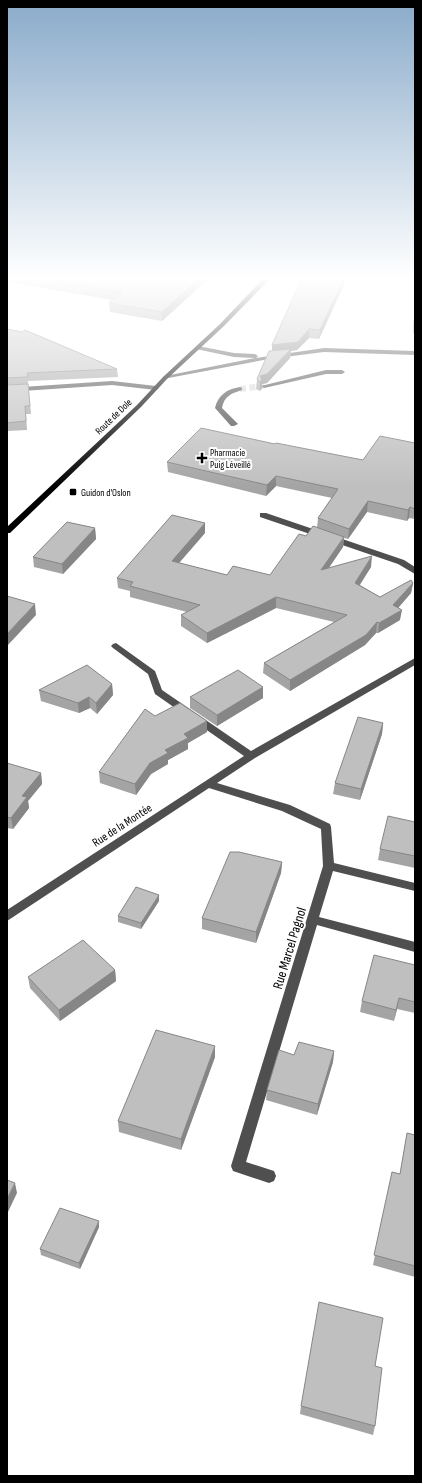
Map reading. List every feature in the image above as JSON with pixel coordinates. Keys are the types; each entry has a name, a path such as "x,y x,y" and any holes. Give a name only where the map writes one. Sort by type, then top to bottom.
{"main road":[{"name":"Route de Dole","path":"7,531 197,349"}],"street":[{"path":"204,349 234,355 269,357"},
{"path":"165,378 269,357 324,350 415,353"},
{"path":"264,386 326,372 342,372"},
{"path":"7,390 112,383 156,388"},
{"path":"234,424 218,408 219,402 225,394 240,389"},
{"path":"263,515 401,562 415,571"},
{"path":"116,646 152,673 158,692 251,756"},
{"name":"Rue de la Montée","path":"7,916 251,756 415,661"},
{"name":"Rue Marcel Pagnol","path":"207,784 286,808 326,827 329,866 314,920 238,1166 268,1176"},
{"path":"329,866 415,887"},
{"path":"314,920 415,947"}],"building":[{"path":"7,349 70,349 117,369 27,373 28,377 7,378"},
{"path":"291,349 267,374 260,376 262,379 260,382 257,379 269,351"},
{"path":"28,384 30,406 25,406 26,421 7,423 7,385"},
{"path":"201,428 275,444 363,460 380,436 415,443 415,509 410,507 408,510 368,501 349,529 318,518 338,489 276,476 267,485 167,462"},
{"path":"172,515 205,523 172,561 227,575 233,566 270,575 299,534 306,536 313,526 344,537 321,570 372,556 355,583 380,597 411,580 413,583 393,605 402,610 379,623 377,622 366,635 290,680 264,663 347,615 276,597 207,633 181,615 200,605 130,586 133,582 117,578"},
{"path":"67,522 95,528 62,564 33,557"},
{"path":"7,596 35,604 7,634"},
{"path":"87,665 112,684 96,703 89,697 78,703 39,690"},
{"path":"238,670 263,687 217,715 190,697"},
{"path":"180,703 207,721 184,734 188,738 165,750 168,753 150,763 135,784 99,772 145,709 155,716"},
{"path":"358,717 383,723 361,789 335,783"},
{"path":"7,763 41,773 22,796 27,797 11,818 7,817"},
{"path":"388,816 415,822 415,856 380,849"},
{"path":"230,852 239,852 282,862 256,932 202,918"},
{"path":"136,887 159,895 141,923 118,916"},
{"path":"83,940 115,970 59,1010 28,977"},
{"path":"374,955 415,965 415,1002 399,998 396,1010 362,1001"},
{"path":"156,1030 215,1046 181,1139 118,1121"},
{"path":"299,1042 334,1051 318,1104 267,1090 279,1050 294,1055"},
{"path":"407,1133 415,1135 415,1266 374,1255 392,1172 400,1174"},
{"path":"7,1180 15,1183 7,1199"},
{"path":"60,1208 99,1221 79,1263 40,1249"},
{"path":"319,1302 383,1318 375,1366 382,1368 375,1426 301,1406"}],"tunnel":[{"path":"240,389 264,386"}],"place":[{"name":"Pharmacie Puig Léveillé","path":"202,458"},
{"name":"Guidon d'Oslon","path":"73,492"}]}
